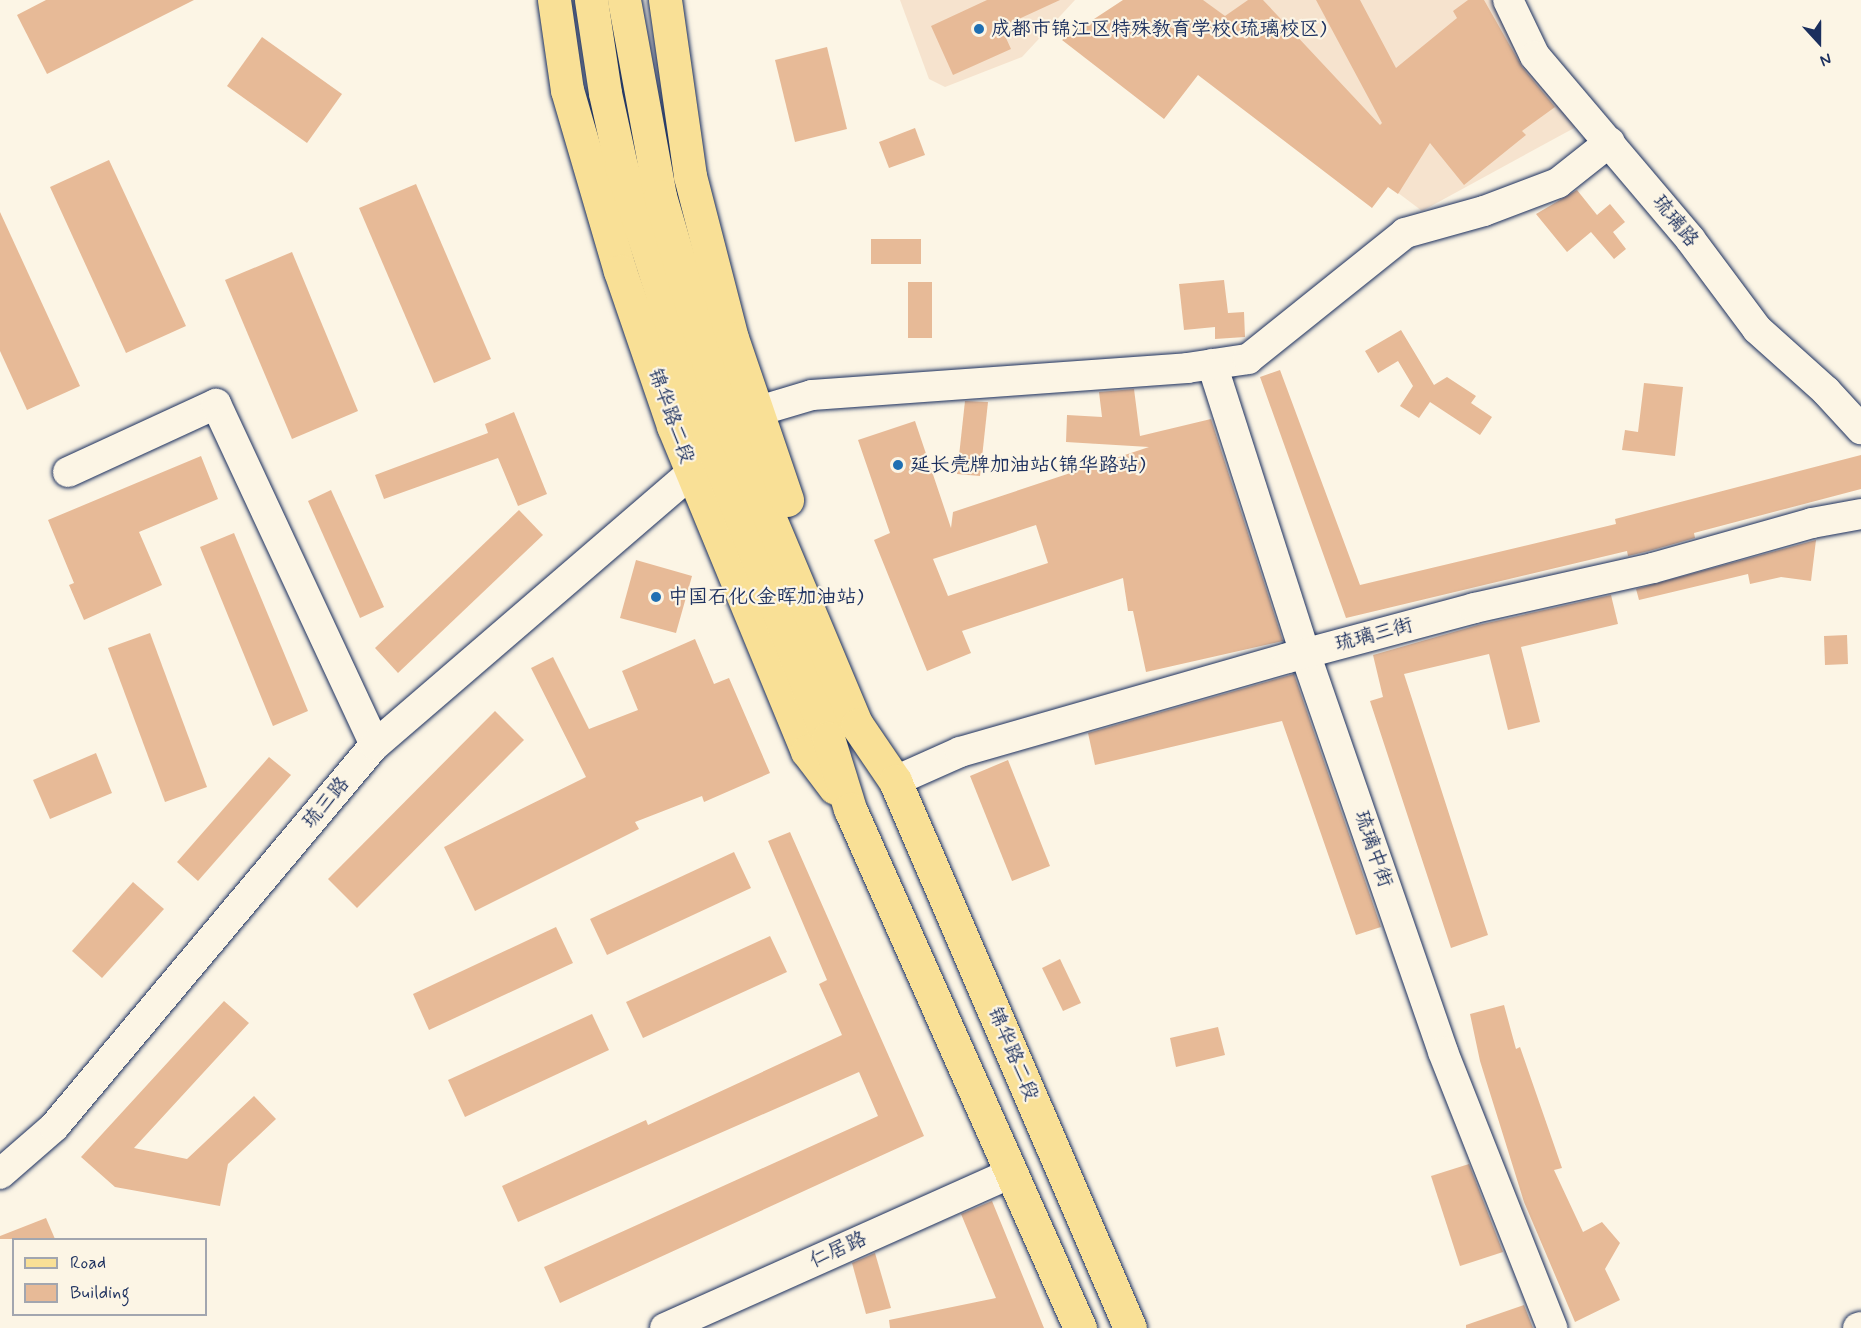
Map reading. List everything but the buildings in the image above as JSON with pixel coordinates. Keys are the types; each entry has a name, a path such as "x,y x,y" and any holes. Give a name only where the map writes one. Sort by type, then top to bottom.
{"main road":[{"name":"锦华路二段","path":"554,0 567,90 613,249 692,472 807,751 850,809"},
{"name":"锦华路二段","path":"591,0 605,93 621,166 701,416 828,738 850,809 1080,1328"},
{"name":"锦华路二段","path":"624,0 639,96 679,261 718,395 857,725 895,781"},
{"name":"锦华路二段","path":"665,0 690,176 771,461 879,719 895,781 1130,1328"}],"street":[{"name":"琉璃路","path":"1508,0 1535,56 1690,239 1757,329 1826,391 1861,429"},
{"path":"756,412 812,395 1212,364 1248,359 1405,233 1484,212 1558,183 1610,142"},
{"name":"琉璃中街","path":"1212,364 1305,653 1443,1052 1552,1328"},
{"path":"68,472 216,404 375,745"},
{"name":"琉三路","path":"0,1174 54,1127 375,745 692,472"},
{"name":"琉璃三街","path":"895,781 960,752 1305,653 1474,608 1653,568 1812,523 1861,514"},
{"name":"仁居路","path":"665,1328 1011,1173"}],"shaded area":[{"name":"成都市锦江区特殊教育学校(琉璃校区)","path":"900,0 1075,0 1022,57 945,87 929,79"},
{"path":"1144,0 1503,0 1576,127 1422,211"}],"place":[{"name":"成都市锦江区特殊教育学校(琉璃校区)","path":"979,29"},
{"name":"延长壳牌加油站(锦华路站)","path":"898,465"},
{"name":"中国石化(金晖加油站)","path":"656,597"}]}
